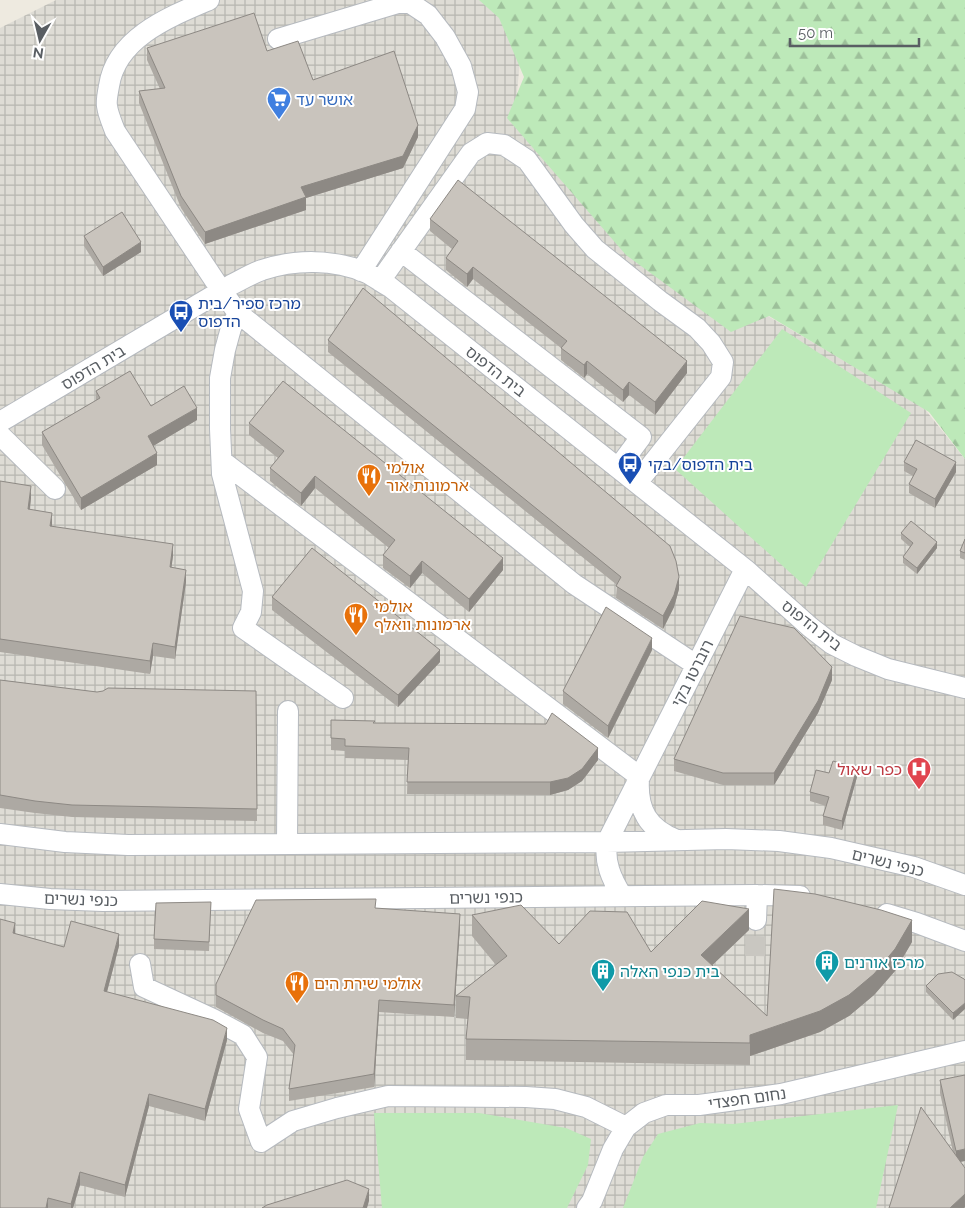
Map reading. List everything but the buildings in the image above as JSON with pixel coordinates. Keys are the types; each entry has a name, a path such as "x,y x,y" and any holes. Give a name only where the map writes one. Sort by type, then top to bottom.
{"street":[{"path":"209,0 176,14 146,31 122,55 111,76 107,104 115,131 221,290 238,313 574,584 696,665"},
{"path":"278,39 398,3 410,4 428,15 445,38 461,66 468,92 465,109 361,271"},
{"path":"380,281 471,153 487,143 504,145 527,160 574,225 595,249 697,328 711,343 723,362 721,377 637,483"},
{"path":"401,251 641,437 618,468"},
{"name":"בית הדפוס","path":"0,422 221,290 262,270 299,263 325,262 344,265 368,274 390,287 745,569 832,644 888,669 965,688"},
{"path":"238,313 231,328 220,378 220,429 222,474 253,591 250,612 243,628 343,698"},
{"path":"0,435 55,488"},
{"path":"222,461 640,777"},
{"name":"רוברטו בקי","path":"607,842 745,569"},
{"path":"287,844 288,711"},
{"name":"רוברטו בקי","path":"640,777 640,802 646,817 659,831 677,840"},
{"name":"כנפי נשרים","path":"0,834 65,842 128,845 607,842 726,839 779,841 813,845 914,867 965,885"},
{"path":"607,842 606,852 609,870 612,880 622,896"},
{"name":"כנפי נשרים","path":"0,894 50,899 103,901 815,896"},
{"path":"756,920 757,895"},
{"path":"870,908 965,941"},
{"path":"140,964 144,987 243,1035 257,1057 249,1109 261,1142 293,1121 388,1096 554,1099 586,1107 626,1127"},
{"name":"נחום חפצדי","path":"588,1208 614,1149 626,1127 644,1113 666,1105 699,1105 781,1094 963,1051"}],"shaded area":[{"path":"56,0 488,0 523,29 515,113 761,312 923,407 965,459 965,1208 0,1208 0,28"}],"green space":[{"path":"479,0 965,0 965,459 929,412 769,316 731,332 626,255 507,118 524,77 499,18"},
{"path":"782,329 911,413 806,587 675,469"},
{"path":"898,1105 876,1208 623,1208 643,1157 658,1134 700,1123 733,1124"},
{"path":"374,1113 479,1113 566,1128 591,1139 588,1165 567,1208 382,1208"}],"tunnel":[{"path":"755,956 756,920"}],"place":[{"name":"אושר עד","path":"279,120"},
{"name":"מרכז ספיר/בית הדפוס","path":"181,333"},
{"name":"בית הדפוס/בקי","path":"630,485"},
{"name":"אולמי ארמונות אור","path":"369,497"},
{"name":"אולמי ארמונות וואלף","path":"356,636"},
{"name":"כפר שאול","path":"919,790"},
{"name":"מרכז אורנים","path":"827,983"},
{"name":"בית כנפי האלה","path":"603,992"},
{"name":"אולמי שירת הים","path":"297,1004"}]}
